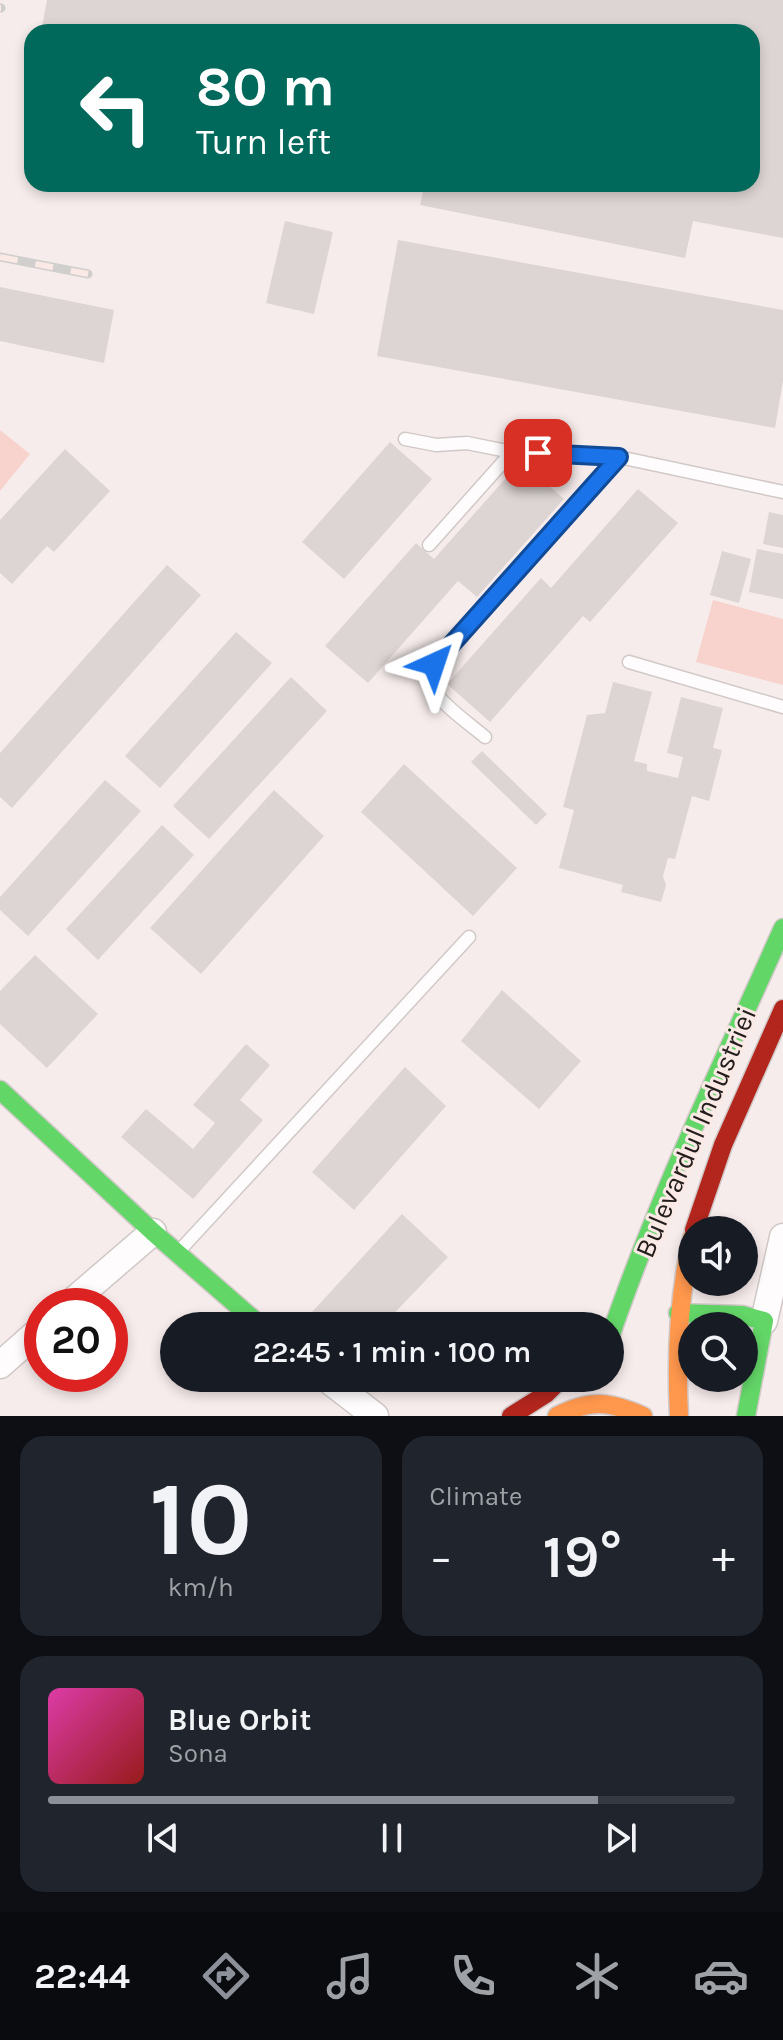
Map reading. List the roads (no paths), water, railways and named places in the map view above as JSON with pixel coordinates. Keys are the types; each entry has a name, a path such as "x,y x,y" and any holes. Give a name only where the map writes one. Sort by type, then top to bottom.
{"main road":[{"name":"Bulevardul Industriei","path":"619,1312 664,1198 783,928"},
{"name":"Bulevardul Industriei","path":"698,1216 724,1142 783,1009"},
{"path":"0,1090 153,1232 245,1312"},
{"path":"746,1416 764,1321 758,1319"},
{"path":"511,1416 548,1392"},
{"name":"Bulevardul Industriei","path":"679,1392 679,1416"},
{"path":"556,1416 576,1406 596,1402 625,1408 643,1416"}],"street":[{"path":"88,1288 153,1232"},
{"path":"764,1321 782,1249"},
{"path":"613,1312 623,1299"},
{"path":"0,1365 24,1344"},
{"path":"345,1392 376,1415"}],"lane":[{"path":"405,439 436,445 467,443 512,452 619,457 783,492"},
{"path":"429,545 512,452"},
{"path":"485,737 438,696 431,686 430,673 434,664 619,457"},
{"path":"629,662 783,707"},
{"path":"177,1253 469,937"},
{"path":"770,1038 783,1020"}],"railway":[{"path":"0,257 88,274"}]}
